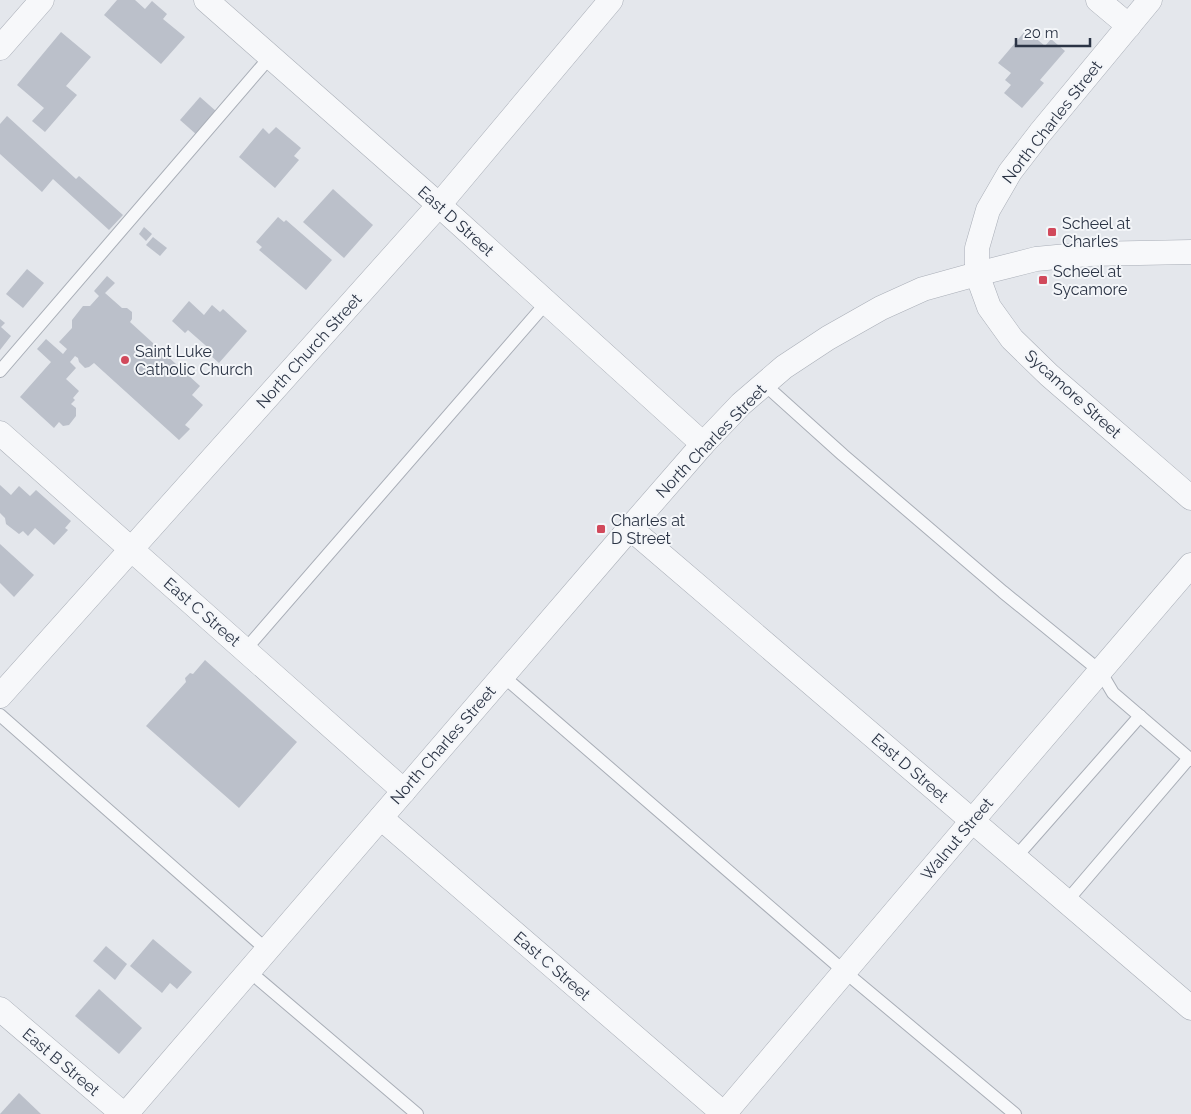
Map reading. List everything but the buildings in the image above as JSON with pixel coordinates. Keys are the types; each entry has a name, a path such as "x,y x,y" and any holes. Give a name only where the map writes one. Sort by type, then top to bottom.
{"street":[{"path":"0,48 42,0"},
{"name":"North Church Street","path":"0,696 439,205 611,0"},
{"path":"1098,0 1129,26"},
{"name":"North Charles Street","path":"124,1114 703,444 742,404 784,367 828,338 880,308 923,289 977,274 977,248 988,210 1010,172 1150,0"},
{"name":"East D Street","path":"218,4 270,57 439,205 703,444"},
{"path":"977,274 1036,259 1088,254 1191,252"},
{"name":"Sycamore Street","path":"977,274 989,307 1012,339 1049,375 1191,498"},
{"name":"East C Street","path":"0,433 404,791"},
{"name":"East D Street","path":"630,528 1191,1008"},
{"name":"Walnut Street","path":"724,1114 1191,565"},
{"name":"East C Street","path":"381,818 724,1114"},
{"name":"East B Street","path":"0,1009 124,1114"}],"lane":[{"path":"0,371 270,57"},
{"path":"245,650 547,302"},
{"path":"764,384 843,455 1003,592 1100,671 1113,693 1190,759 1066,902"},
{"path":"503,676 844,972 1015,1114"},
{"path":"0,715 267,950"},
{"path":"1015,858 1140,716"},
{"path":"249,971 417,1114"}],"place":[{"name":"Scheel at Charles","path":"1052,232"},
{"name":"Scheel at Sycamore","path":"1043,280"},
{"name":"Saint Luke Catholic Church","path":"125,360"},
{"name":"Charles at D Street","path":"601,529"}]}
